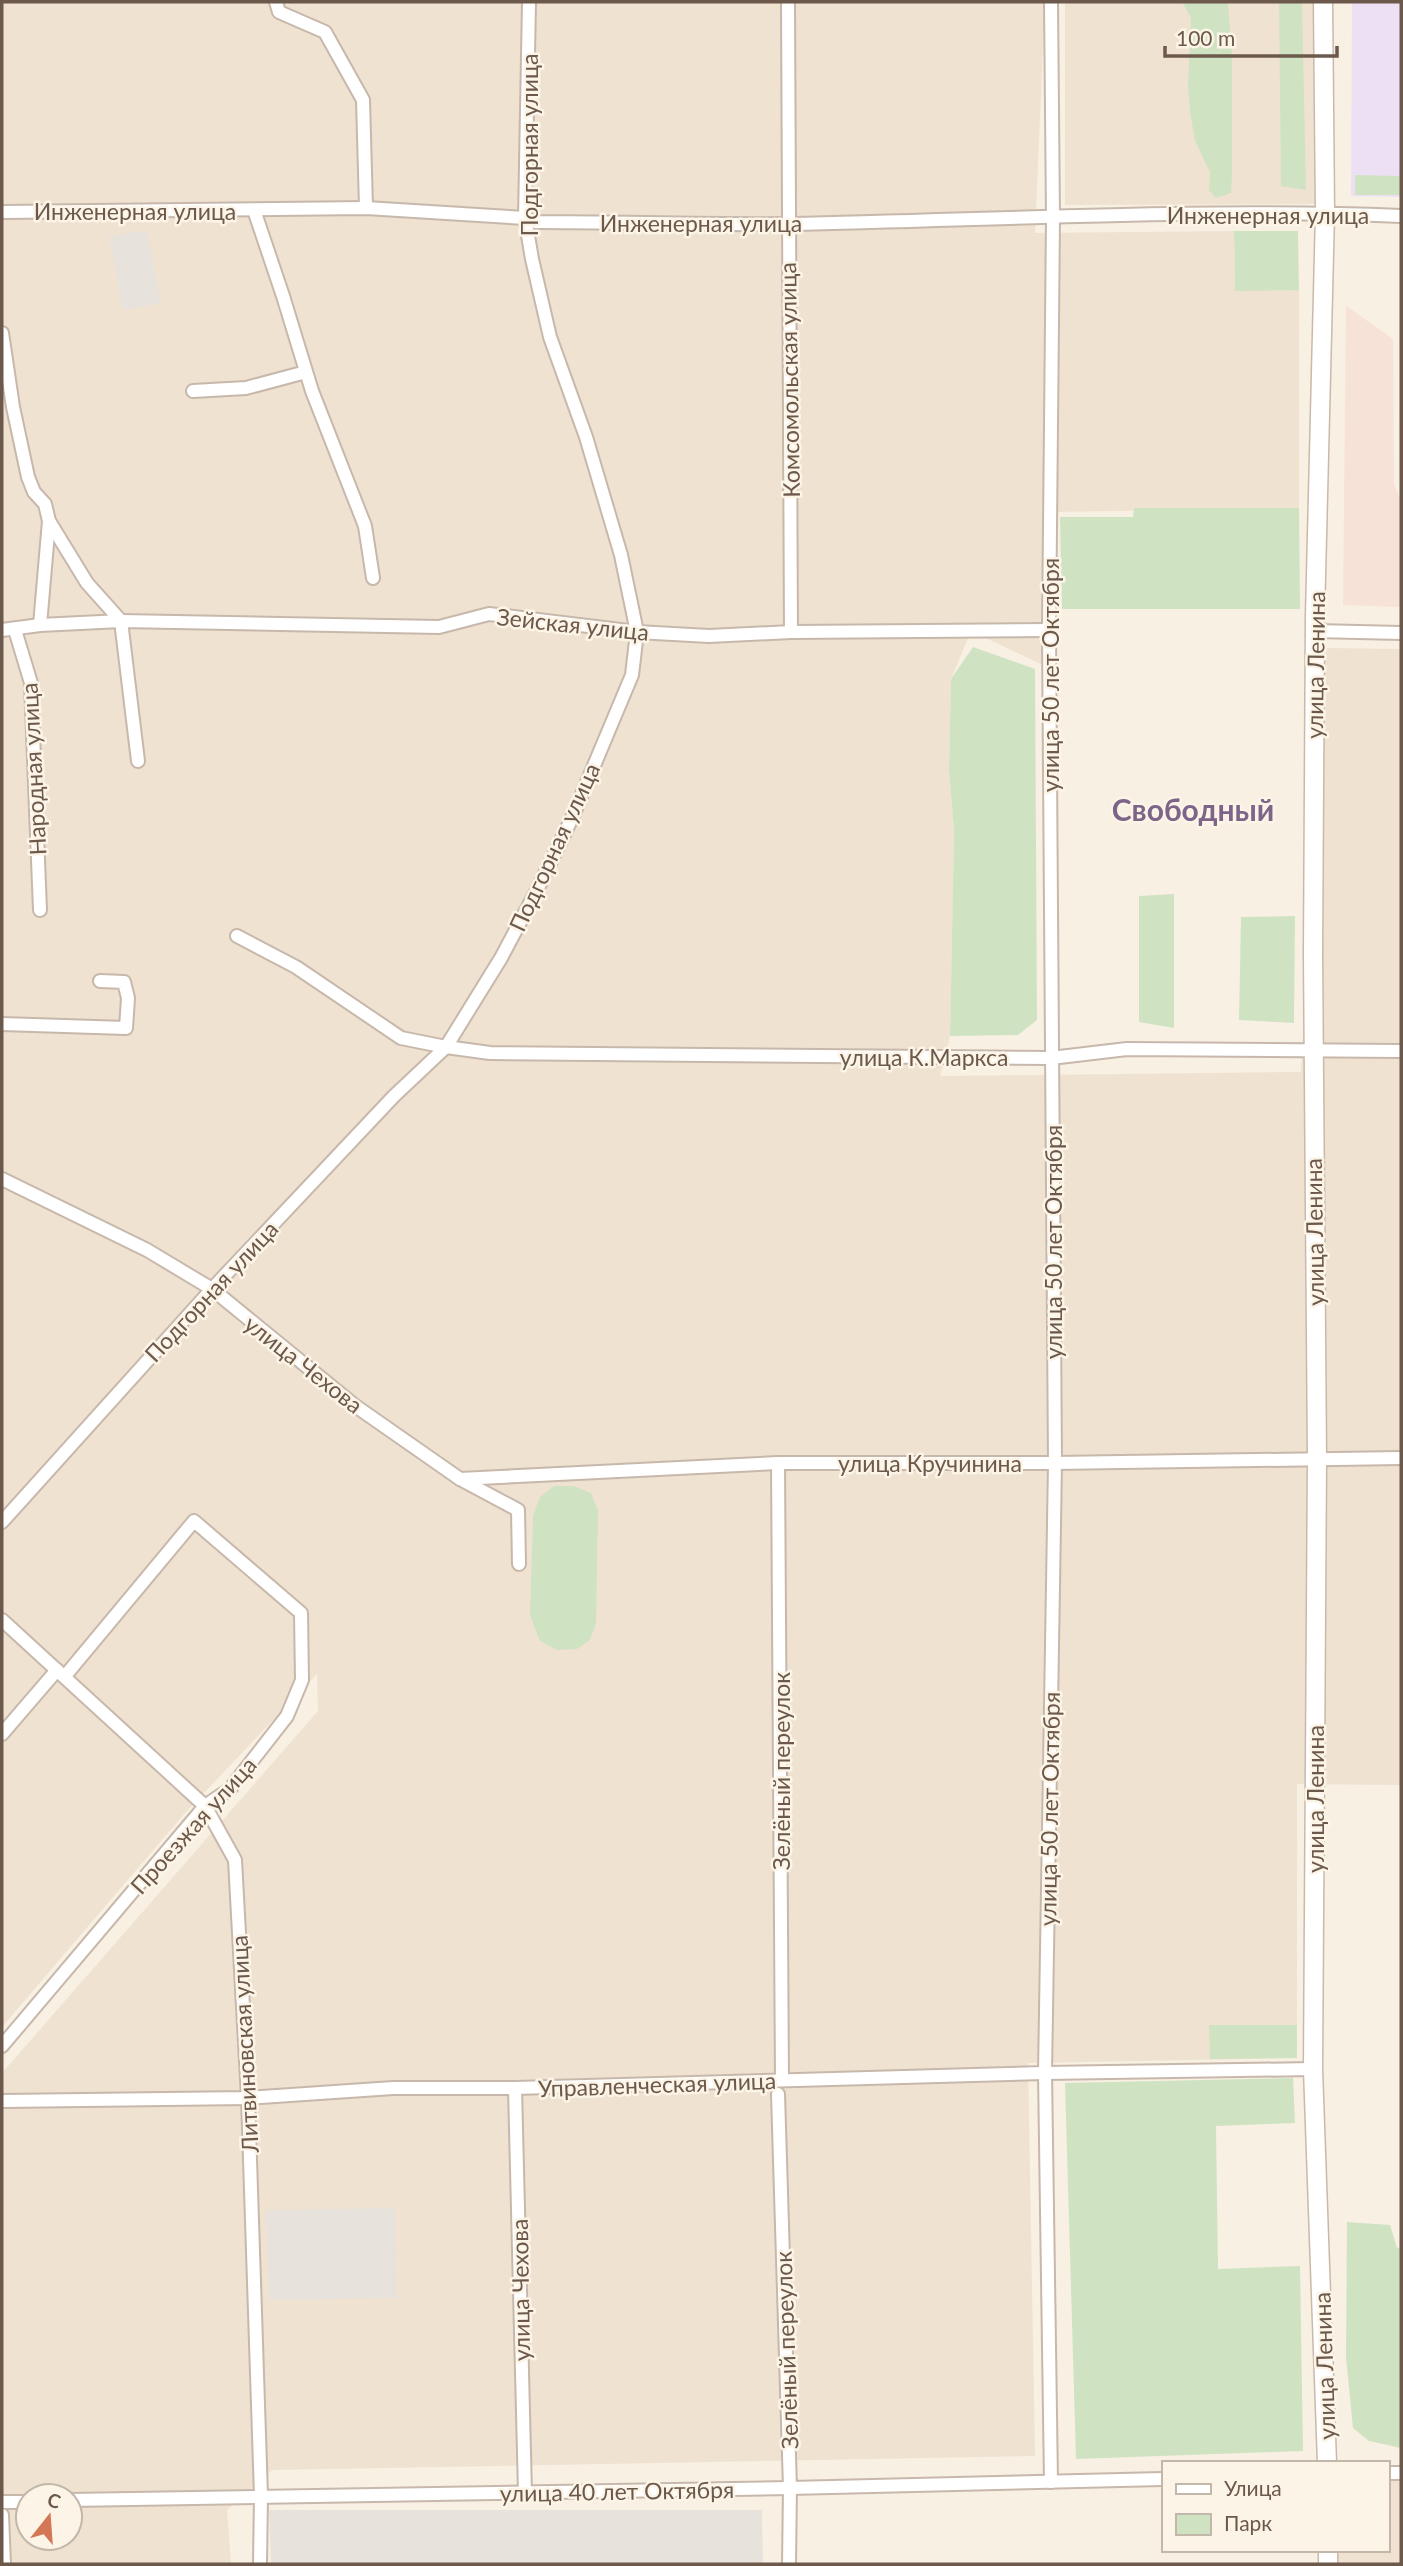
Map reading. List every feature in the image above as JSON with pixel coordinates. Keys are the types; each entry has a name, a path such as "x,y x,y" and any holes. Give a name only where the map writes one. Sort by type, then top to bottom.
{"main road":[{"name":"улица Ленина","path":"1323,2 1325,213 1315,631 1313,1052 1317,1459 1313,2068 1327,2461"}],"street":[{"path":"276,2 279,12 325,32 363,100 366,208"},
{"name":"Подгорная улица","path":"2,1522 212,1289 394,1096 446,1047 536,892 572,818 632,675 637,632 621,555 586,437 550,337 525,218 529,2"},
{"name":"Комсомольская улица","path":"788,2 791,632"},
{"name":"улица 50 лет Октября","path":"1051,2 1053,218 1049,631 1055,1463 1045,2073 1051,2482"},
{"name":"Инженерная улица","path":"2,212 366,208 525,218 536,222 788,224 1325,213 1401,216"},
{"path":"254,210 306,372 365,526 373,578"},
{"path":"2,333 27,477 34,492 45,504 49,521 86,583 121,621 138,761"},
{"path":"193,391 246,388 306,372"},
{"path":"40,625 49,521"},
{"name":"Зейская улица","path":"8,630 40,625 121,621 439,627 489,614 637,632 709,636 791,632 1049,631"},
{"name":"Народная улица","path":"8,630 31,683 40,910"},
{"path":"1315,631 1401,633"},
{"name":"улица К.Маркса","path":"237,936 296,967 401,1038 490,1053 1051,1058 1126,1049 1401,1051"},
{"path":"2,1024 126,1028 128,998 124,982 100,981"},
{"name":"улица Чехова","path":"2,1179 147,1250 212,1289 354,1405 460,1479 518,1510 519,1564"},
{"name":"улица Кручинина","path":"460,1479 778,1463 1055,1463 1401,1458"},
{"name":"Зелёный переулок","path":"778,1463 782,2080"},
{"name":"Проезжая улица","path":"2,2046 205,1806 230,1789 287,1716 302,1680 301,1613 194,1521 61,1673"},
{"name":"Литвиновская улица","path":"2,1620 205,1806 234,1860 248,2098 261,2496 260,2564"},
{"path":"2,1734 61,1673"},
{"name":"Управленческая улица","path":"2,2101 248,2098 393,2088 515,2088 1313,2068"},
{"name":"улица Чехова","path":"515,2088 525,2493"},
{"name":"Зелёный переулок","path":"778,2094 790,2488 789,2564"},
{"name":"улица 40 лет Октября","path":"84,2500 1162,2479"},
{"path":"2,2515 4,2564"}],"shaded area":[{"path":"2,2 1045,2 1035,233 1234,231 1235,290 1299,290 1299,508 1051,512 1049,668 971,631 951,679 949,769 954,831 950,1036 940,1076 1301,1072 1325,648 1401,649 1401,1785 1297,1784 1297,2058 1028,2063 1035,2456 272,2470 227,2510 231,2564 2,2564 2,2073 318,1711 317,1674 185,1813 2,2027"},
{"path":"1065,2 1318,2 1315,204 1065,205"},
{"path":"1352,2 1401,2 1401,197 1351,196"},
{"path":"147,230 161,303 123,310 109,237"},
{"path":"1346,306 1393,339 1394,484 1401,501 1401,607 1343,605"},
{"path":"395,2208 397,2298 269,2300 266,2210"},
{"path":"1389,2479 1401,2479 1401,2564 1338,2564 1338,2552 1389,2552"},
{"path":"269,2510 762,2510 763,2564 271,2564"}],"green space":[{"path":"1182,2 1228,3 1232,56 1232,177 1231,193 1216,198 1209,190 1210,172 1195,141 1188,86 1191,18"},
{"path":"1279,2 1302,2 1306,190 1281,186"},
{"path":"1355,175 1401,176 1401,195 1355,195"},
{"path":"1234,231 1298,231 1299,290 1235,291"},
{"path":"1134,508 1299,508 1300,609 1062,609 1060,517 1133,517"},
{"path":"973,647 1035,669 1037,1020 1018,1035 950,1036 954,831 949,769 951,679"},
{"path":"1174,894 1174,1028 1139,1022 1139,896"},
{"path":"1295,916 1294,1023 1239,1020 1241,917"},
{"path":"554,1486 574,1486 591,1493 598,1511 596,1623 590,1640 577,1649 557,1650 540,1641 530,1615 533,1516 540,1497"},
{"path":"1209,2025 1297,2025 1297,2058 1210,2059"},
{"path":"1293,2078 1295,2123 1216,2126 1218,2269 1300,2266 1303,2451 1076,2459 1065,2083"},
{"path":"1347,2222 1390,2225 1397,2248 1401,2247 1401,2448 1369,2441 1353,2428 1346,2357"}],"district":[{"name":"Свободный","path":"1193,809"}]}
